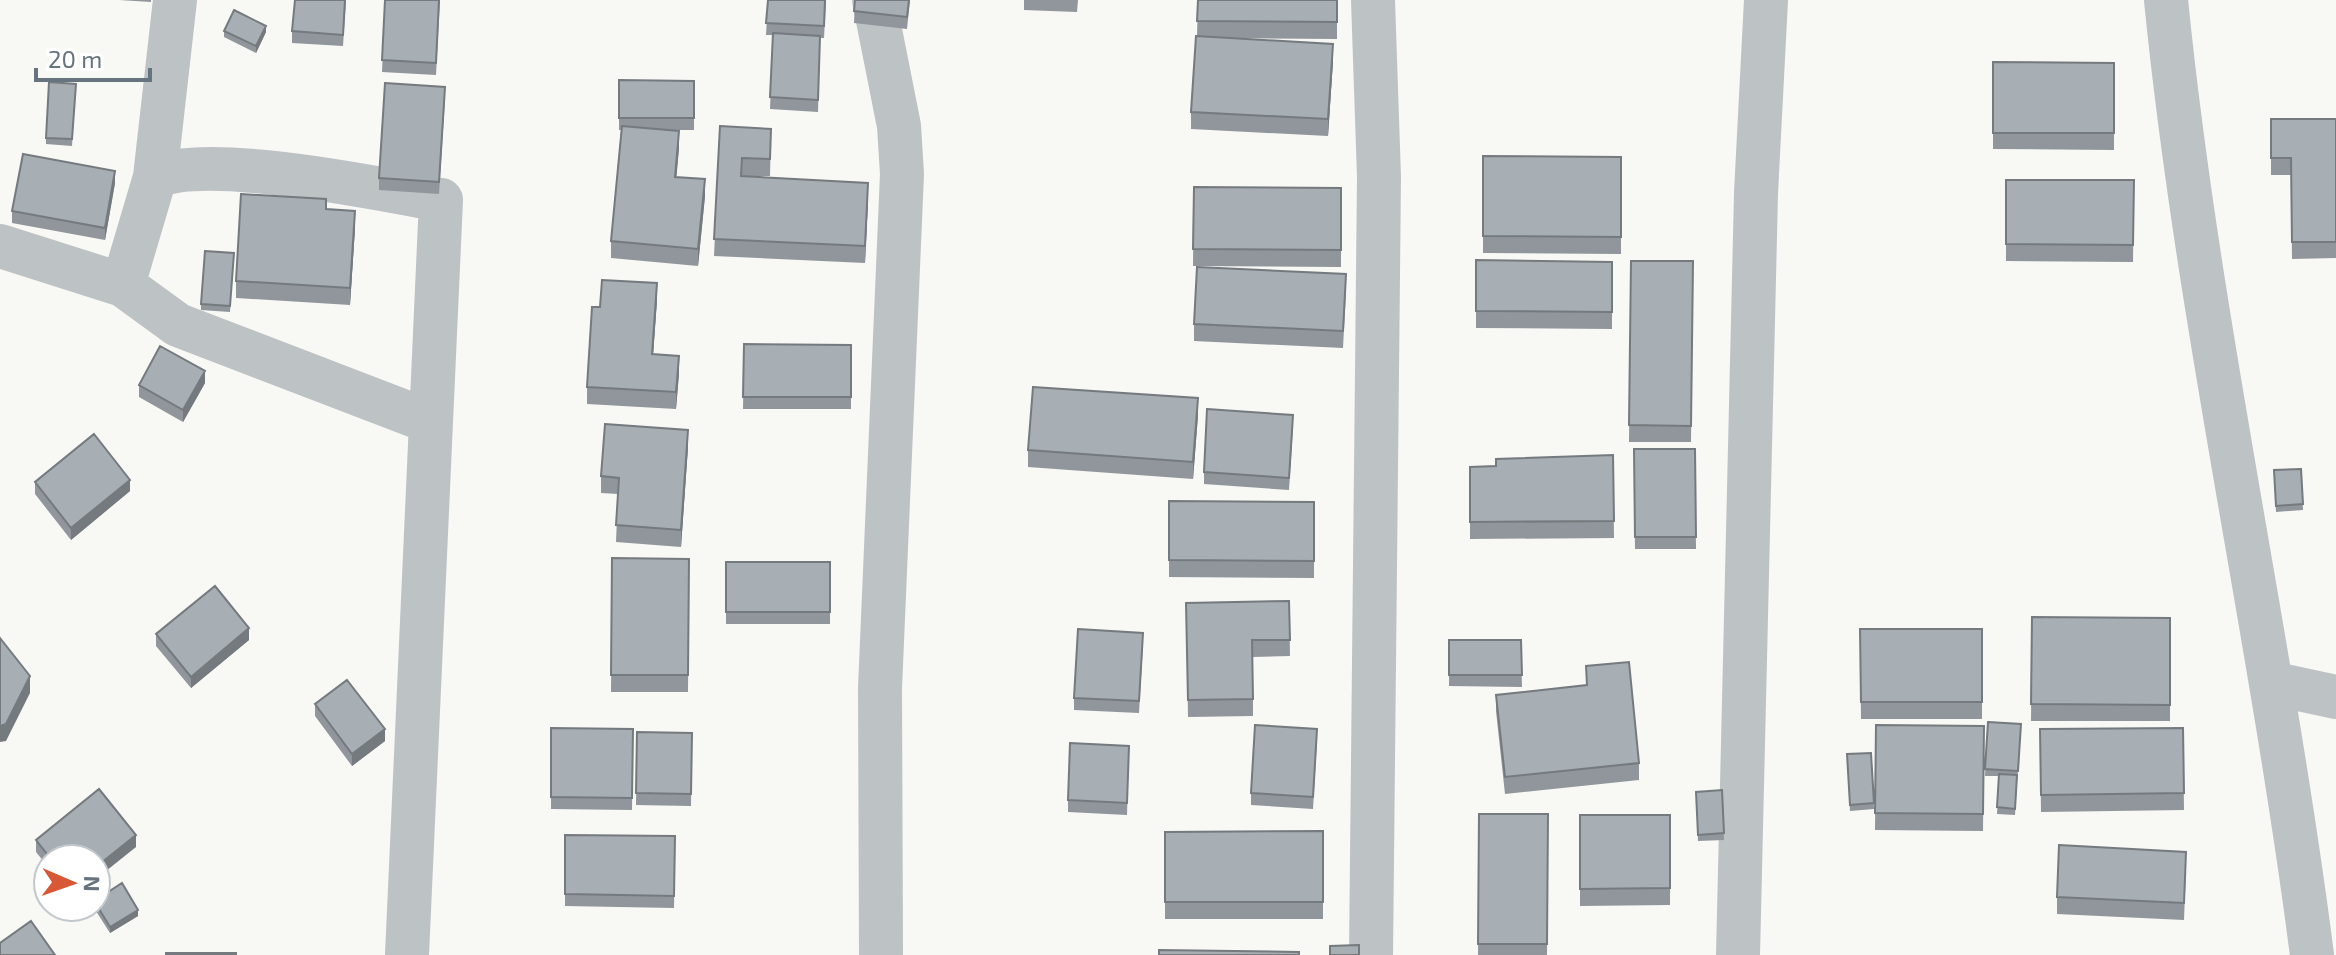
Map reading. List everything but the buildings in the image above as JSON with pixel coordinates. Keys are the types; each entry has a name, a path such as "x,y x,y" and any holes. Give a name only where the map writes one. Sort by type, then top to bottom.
{"street":[{"path":"123,285 155,177 175,0"},
{"path":"874,0 899,126 902,174 880,688 881,955"},
{"path":"1371,955 1379,177 1373,0"},
{"path":"1738,955 1756,193 1766,0"},
{"path":"2166,0 2179,131 2292,797 2312,955"},
{"path":"155,177 194,168 264,173 354,184 441,200 407,955"},
{"path":"0,246 123,285 178,325 431,422"},
{"path":"2271,683 2336,697"}]}
